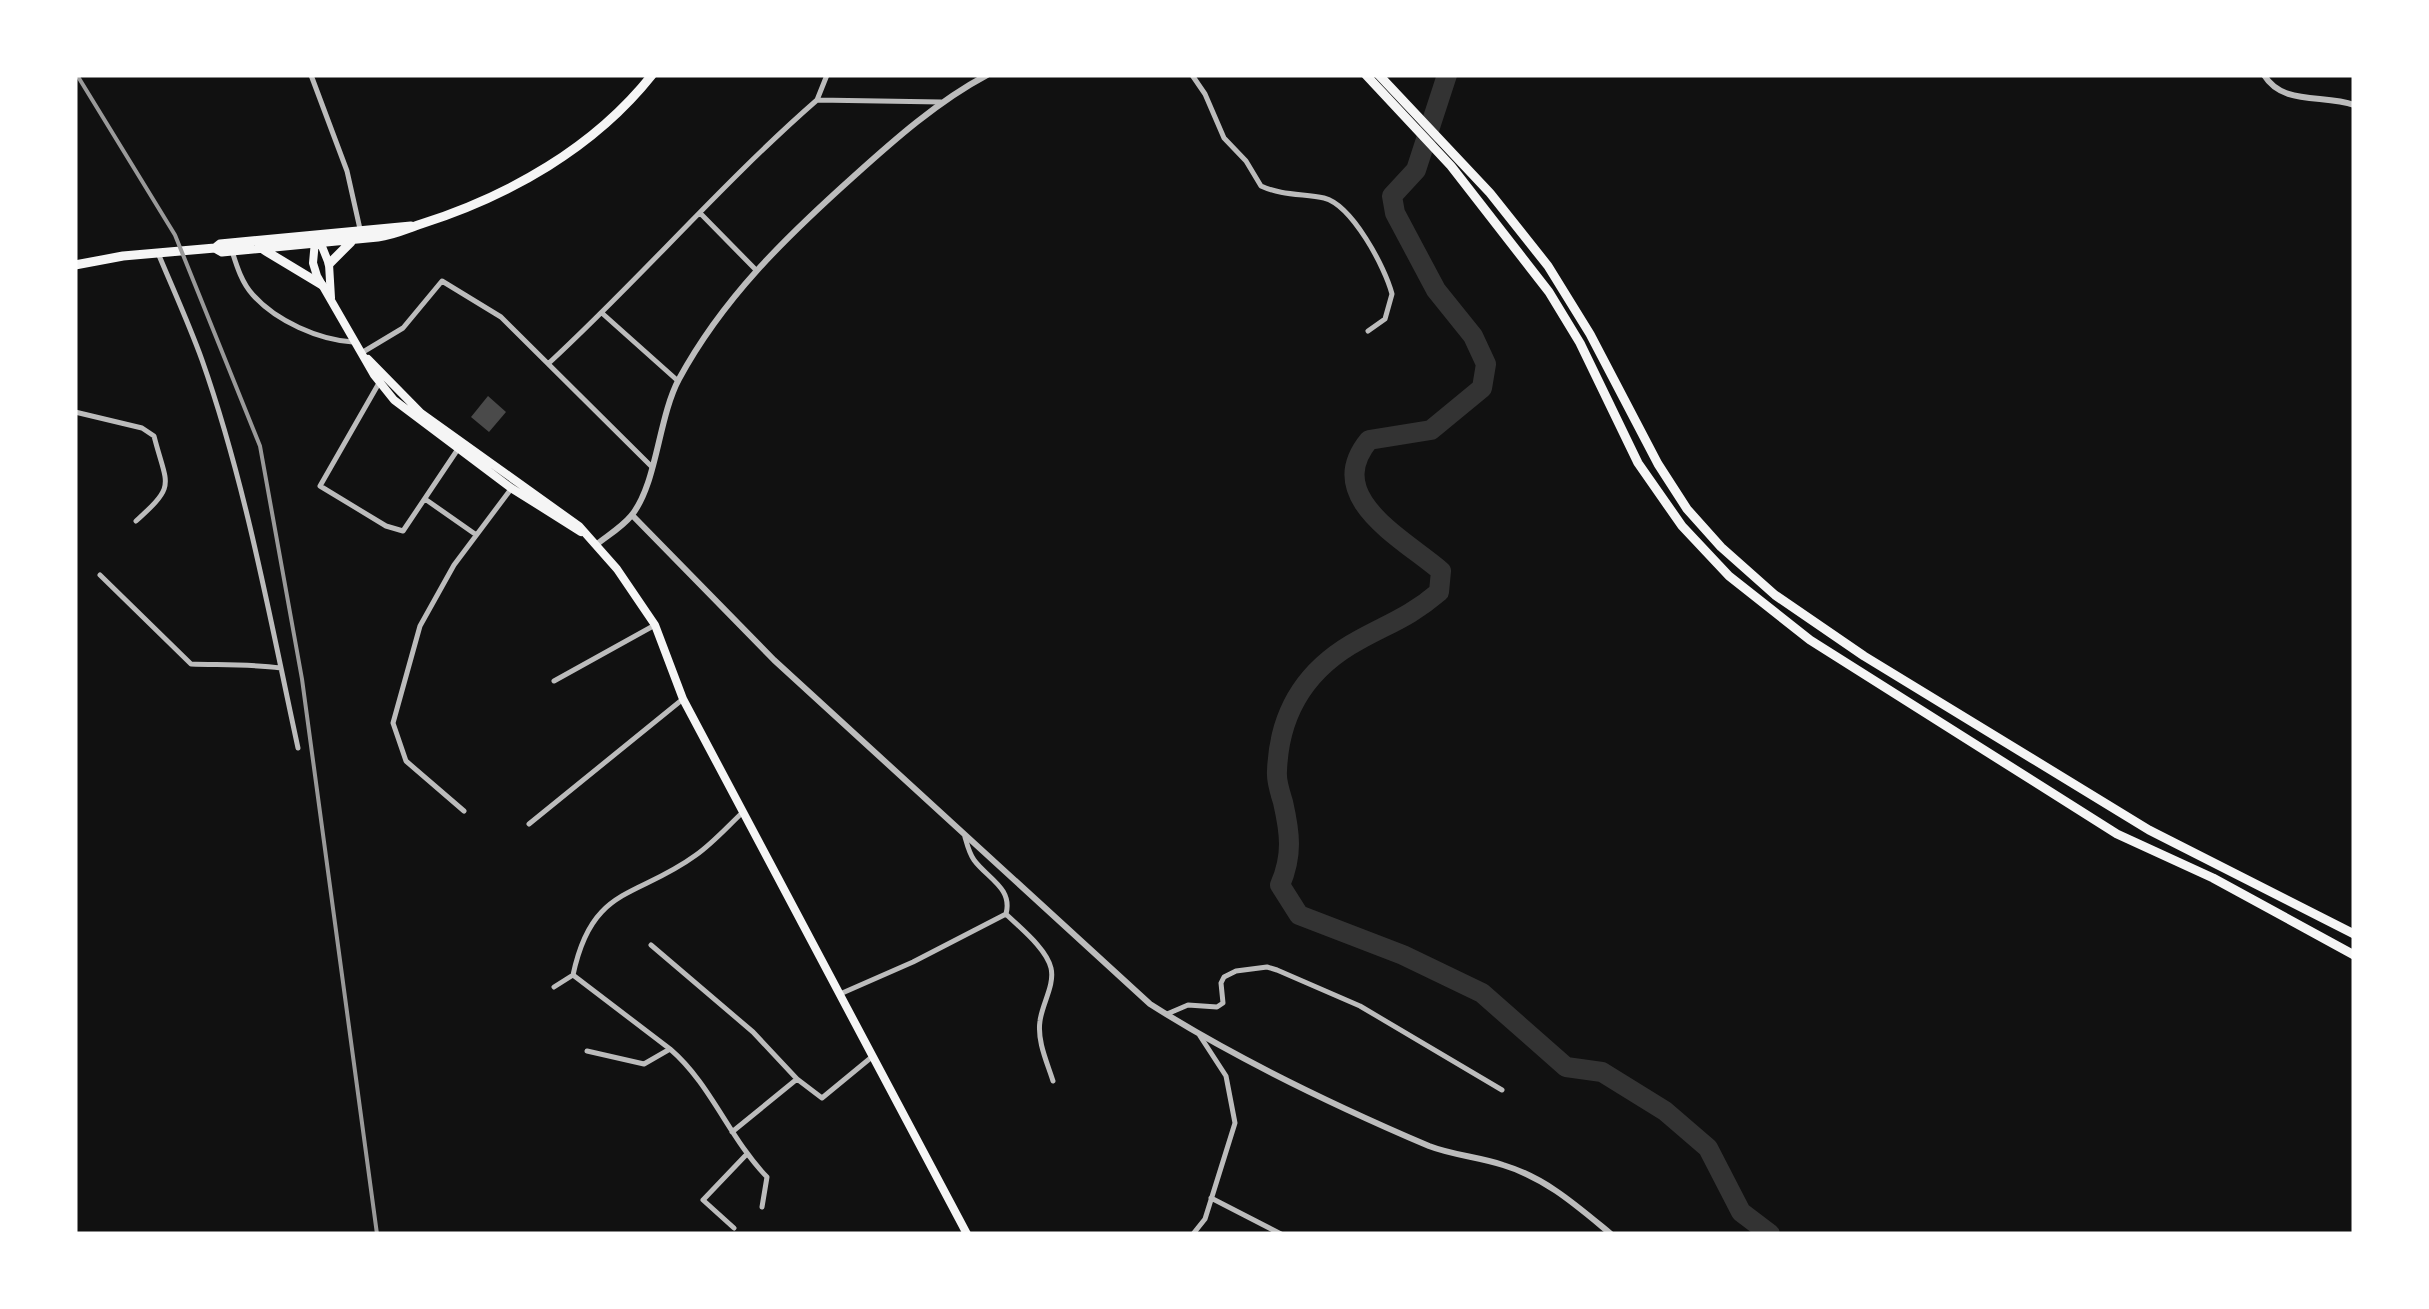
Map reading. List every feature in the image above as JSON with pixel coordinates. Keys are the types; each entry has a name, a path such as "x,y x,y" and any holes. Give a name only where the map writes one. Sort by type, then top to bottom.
{"main road":[{"path":"75,265 215,248 220,244 353,241 395,234 520,184 604,125 652,75"},
{"path":"1366,75 1445,143 1508,215 1558,282 1590,334 1658,464 1687,510 1721,547 1775,594 1864,656 2133,820 2354,934"},
{"path":"1379,75 1549,292 1580,343 1638,463 1682,526 1728,576 1810,640 2117,834 2213,878 2354,955"},
{"path":"215,248 222,252 261,249 360,230 413,226"},
{"path":"317,241 329,264 331,298"},
{"path":"317,241 314,267 322,285 380,382 402,407 512,488 585,534"},
{"path":"329,264 353,241"},
{"path":"261,249 322,285"},
{"path":"365,355 421,412 563,512 625,579 655,625 683,699 967,1234"}],"street":[{"path":"312,75 347,171 360,230"},
{"path":"549,363 817,100 827,75"},
{"path":"596,545 632,515 652,466 660,426 678,381 756,270 882,150 944,102 987,75"},
{"path":"1192,75 1224,138 1246,161 1261,186 1329,200 1348,212 1392,294 1385,319 1368,331"},
{"path":"2264,75 2274,89 2286,95 2330,98 2354,105"},
{"path":"817,100 944,102"},
{"path":"700,214 756,270"},
{"path":"232,252 252,294 275,314 317,334 356,342"},
{"path":"158,253 202,360 223,430 298,748"},
{"path":"365,355 402,328 442,281 501,317 652,466"},
{"path":"602,314 678,381"},
{"path":"380,382 320,486 386,526 403,531 458,449"},
{"path":"75,412 142,428 154,436 166,486 160,499 136,522"},
{"path":"464,811 406,761 393,723 420,626 454,564 512,488"},
{"path":"425,498 475,534"},
{"path":"632,515 774,660 1106,966 1167,1014 1200,1036 1392,1130 1438,1149 1536,1177 1611,1234"},
{"path":"100,575 190,664 248,663 281,668"},
{"path":"554,682 655,625"},
{"path":"528,824 683,699"},
{"path":"554,987 573,975 580,939 613,899 696,856 744,812"},
{"path":"964,835 974,860 1006,894 1006,914"},
{"path":"840,994 1006,914"},
{"path":"1006,914 1046,957 1051,968 1039,1036 1054,1081"},
{"path":"651,945 753,1032 822,1098 873,1056"},
{"path":"1167,1014 1188,1006 1217,1007 1223,1003 1224,977 1236,970 1266,967 1360,1006 1502,1090"},
{"path":"573,975 691,1067 746,1155 767,1178 762,1207"},
{"path":"1193,1234 1204,1219 1235,1123 1226,1076 1200,1036"},
{"path":"587,1051 644,1064 670,1048"},
{"path":"732,1132 797,1078"},
{"path":"734,1228 703,1200 746,1155"},
{"path":"1211,1198 1280,1234"}],"building":[{"path":"488,396 506,412 489,432 471,417"}],"waterway":[{"path":"1447,75 1416,170 1392,196 1395,213 1436,290 1473,336 1486,364 1482,388 1431,430 1369,440 1357,461 1355,480 1361,498 1388,530 1441,571 1439,592 1410,613 1341,651 1299,694 1279,750 1277,779 1289,844 1280,885 1299,915 1403,955 1482,993 1566,1067 1602,1072 1665,1111 1708,1148 1741,1212 1770,1234"}],"railway":[{"path":"77,75 175,235 260,446 302,679 377,1234"}]}
